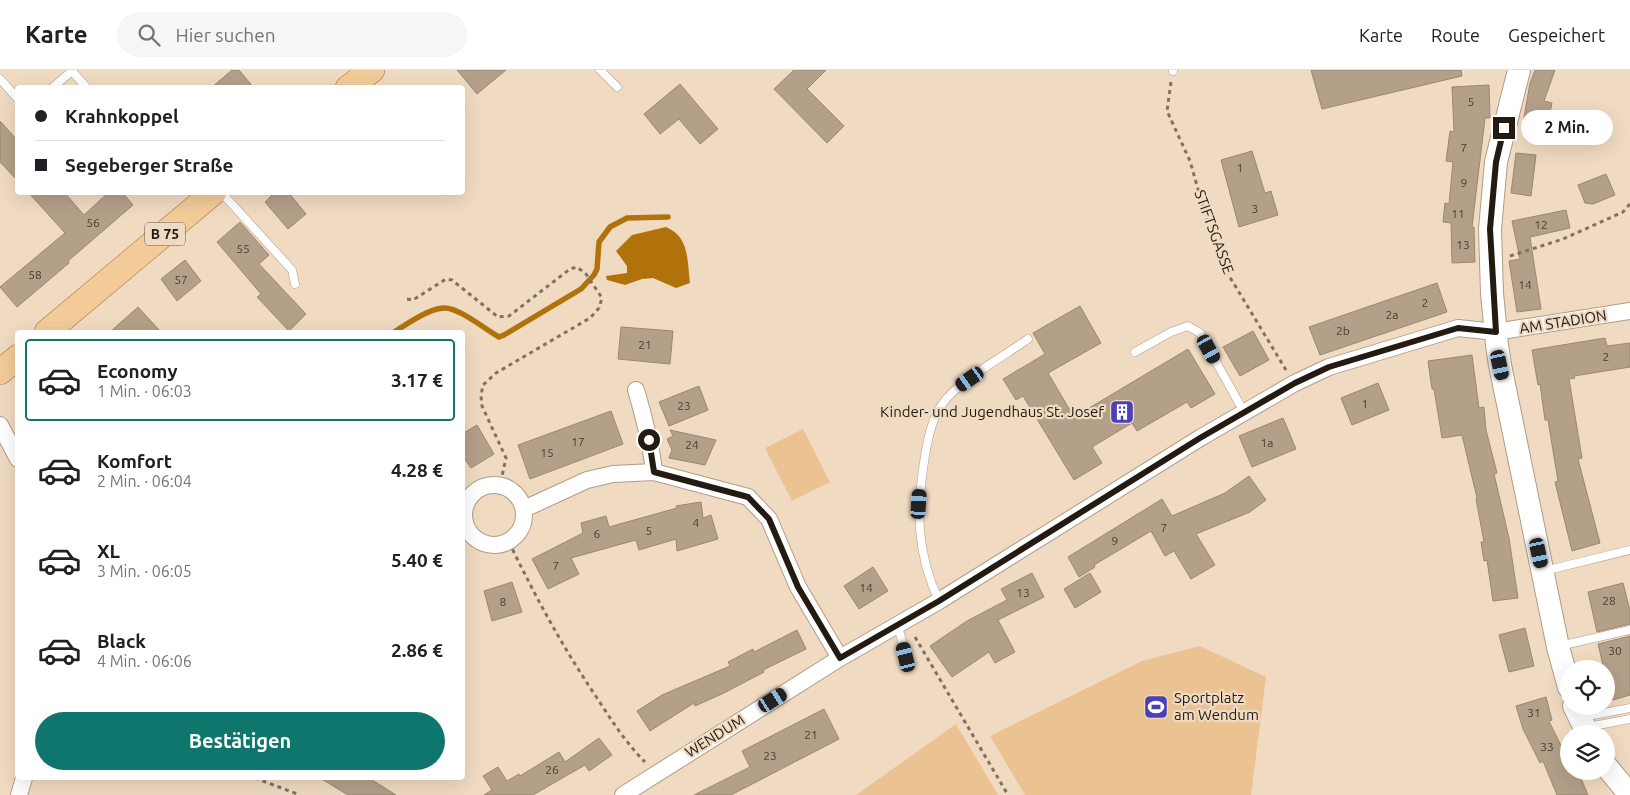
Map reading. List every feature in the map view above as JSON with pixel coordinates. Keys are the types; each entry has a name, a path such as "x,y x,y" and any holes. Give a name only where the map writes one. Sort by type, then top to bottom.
{"main road":[{"path":"352,85 372,70"},
{"path":"1520,70 1496,162 1490,229 1496,332 1500,365 1562,660"},
{"name":"B 75","path":"49,330 209,195"},
{"path":"0,372 15,360"},
{"path":"1615,777 1630,795"}],"street":[{"name":"AM STADION","path":"1496,332 1630,311"},
{"name":"WENDUM","path":"623,795 840,658 939,601 1200,438 1295,383 1329,367 1458,328 1496,332"},
{"path":"636,390 645,422 654,472"},
{"path":"0,425 15,453"},
{"path":"524,509 587,480 613,474 654,472 748,497 769,519 798,587 840,658"},
{"path":"465,507 470,497 478,489 491,485 506,488 519,498 524,509 524,519 520,531 509,542 500,545 487,545 477,541 469,533 465,524"},
{"path":"18,795 23,780"}],"lane":[{"path":"600,70 617,87"},
{"path":"56,85 72,71 84,85"},
{"path":"0,79 15,96"},
{"path":"209,195 292,270 295,284"},
{"path":"1135,352 1170,332 1188,326 1200,333 1244,412"},
{"path":"939,601 929,580 918,517 921,477 927,442 936,414 955,389 1028,339"},
{"path":"1542,572 1630,550"},
{"path":"902,623 906,657"},
{"path":"1558,646 1630,630"},
{"path":"1581,721 1630,708"},
{"path":"1581,721 1630,719"}],"path":[{"name":"STIFTSGASSE","path":"1173,71 1167,111 1190,161 1206,217 1228,274 1295,383"},
{"path":"1507,257 1563,239 1622,212 1630,204"},
{"path":"408,299 413,300 446,279 452,280 498,316 509,316 570,269 577,267 586,274 602,298 598,308 590,318 496,373 483,385 482,406 506,458 500,486"},
{"path":"509,542 568,656 629,745 655,774"},
{"path":"902,623 1008,795"},
{"path":"260,780 300,795"}],"shaded area":[{"path":"666,227 674,231 686,250 690,283 676,288 653,278 642,279 625,285 607,280 606,276 627,273 627,266 616,251 632,235"},
{"path":"803,429 830,482 792,501 765,448"},
{"name":"Sportplatz am Wendum","path":"1200,646 1266,677 1251,795 1025,795 990,736 1142,661"},
{"path":"956,724 998,795 856,795"}],"building":[{"path":"232,70 239,70 252,85 214,85"},
{"path":"457,70 506,70 477,94"},
{"path":"794,70 826,70 807,89 844,126 827,143 774,89"},
{"path":"1311,70 1461,70 1462,76 1322,109"},
{"path":"1535,70 1555,70 1544,101 1552,103 1547,128 1523,123 1530,83"},
{"path":"680,84 718,129 700,144 679,119 660,134 644,114"},
{"path":"1489,85 1490,118 1485,118 1472,227 1474,227 1475,262 1452,263 1451,223 1443,222 1445,203 1449,204 1453,162 1446,161 1450,131 1454,132 1452,87"},
{"path":"0,121 15,138 15,178 0,162"},
{"path":"1252,151 1265,193 1271,191 1278,215 1239,227 1221,160"},
{"path":"1516,153 1536,155 1531,196 1511,193"},
{"path":"1606,174 1615,195 1593,204 1585,203 1578,185"},
{"path":"31,195 67,195 84,215 106,195 125,195 133,205 17,307 0,287 65,233"},
{"path":"272,195 290,195 306,214 288,229 265,202"},
{"path":"1566,210 1570,228 1530,237 1541,309 1517,312 1509,261 1520,259 1512,221"},
{"path":"240,222 269,255 259,264 306,314 288,330 257,297 261,294 217,242"},
{"path":"185,260 201,281 177,301 161,279"},
{"path":"1437,283 1447,312 1320,355 1309,327"},
{"name":"Kinder- und Jugendhaus St. Josef","path":"1080,306 1101,343 1048,373 1074,417 1188,349 1215,394 1191,408 1187,402 1137,431 1132,423 1092,447 1102,463 1074,480 1023,396 1016,400 1003,379 1045,354 1033,333"},
{"path":"138,307 159,330 112,330"},
{"path":"621,327 673,331 670,364 618,359"},
{"path":"1253,331 1269,360 1240,376 1223,347"},
{"path":"1605,338 1607,346 1630,343 1630,367 1574,376 1575,378 1569,379 1582,458 1578,459 1600,543 1572,551 1555,482 1558,481 1548,420 1545,420 1540,384 1538,385 1532,350"},
{"path":"1472,355 1479,408 1484,407 1486,430 1497,473 1494,474 1509,538 1518,598 1493,601 1487,560 1484,561 1481,542 1484,542 1477,498 1462,435 1442,438 1434,389 1432,389 1428,361"},
{"path":"1378,383 1389,410 1352,425 1341,398"},
{"path":"699,386 708,410 669,426 659,402"},
{"path":"611,411 623,444 530,479 518,445"},
{"path":"1283,418 1296,449 1252,467 1239,436"},
{"path":"477,425 494,454 471,468 465,459 465,432"},
{"path":"670,430 716,440 705,465 669,458 672,450 667,439 673,436"},
{"path":"1249,476 1266,500 1250,512 1196,534 1215,565 1191,579 1174,551 1165,556 1151,531 1094,565 1095,567 1079,577 1068,557 1162,499 1172,516 1225,493"},
{"path":"701,502 703,518 711,515 718,539 677,551 676,539 639,550 636,540 571,558 579,574 548,589 532,559 583,533 581,523 606,516 609,527 677,508 676,506"},
{"path":"873,567 888,591 859,609 844,586"},
{"path":"1032,573 1044,597 998,620 1015,652 995,663 989,652 952,677 930,646 967,621 1007,600 1001,589"},
{"path":"1090,573 1101,592 1075,608 1064,589"},
{"path":"512,582 522,612 492,621 484,591"},
{"path":"1623,583 1630,611 1630,624 1597,632 1588,592"},
{"path":"1525,628 1534,666 1509,672 1499,635"},
{"path":"797,630 806,649 763,670 764,672 724,693 695,706 694,703 650,731 637,711 662,695 730,666 728,662 753,649 754,652"},
{"path":"1630,636 1630,695 1615,699 1615,660 1602,660 1598,644"},
{"path":"1546,697 1552,720 1549,721 1560,744 1560,780 1582,780 1588,795 1557,795 1543,761 1540,763 1523,729 1516,706"},
{"path":"824,709 839,739 731,795 694,795 750,767 742,751"},
{"path":"599,738 612,755 589,771 585,765 533,795 484,795 492,790 483,776 498,767 507,781 519,774 520,776 559,752 565,762"},
{"path":"323,780 372,780 396,795 348,795"}],"waterway":[{"path":"397,330 424,314 437,309 449,308 463,314 499,337 504,335 581,289 597,269 599,242 610,227 627,218 668,217"}],"place":[{"name":"Kinder- und Jugendhaus St. Josef","path":"1122,412"},
{"name":"Sportplatz am Wendum","path":"1156,707"}],"route":[{"path":"649,440 654,472 748,497 769,519 798,587 840,658 898,626 1200,438 1295,383 1329,367 1458,328 1496,332 1492,293 1490,229 1496,162 1504,128"}]}
